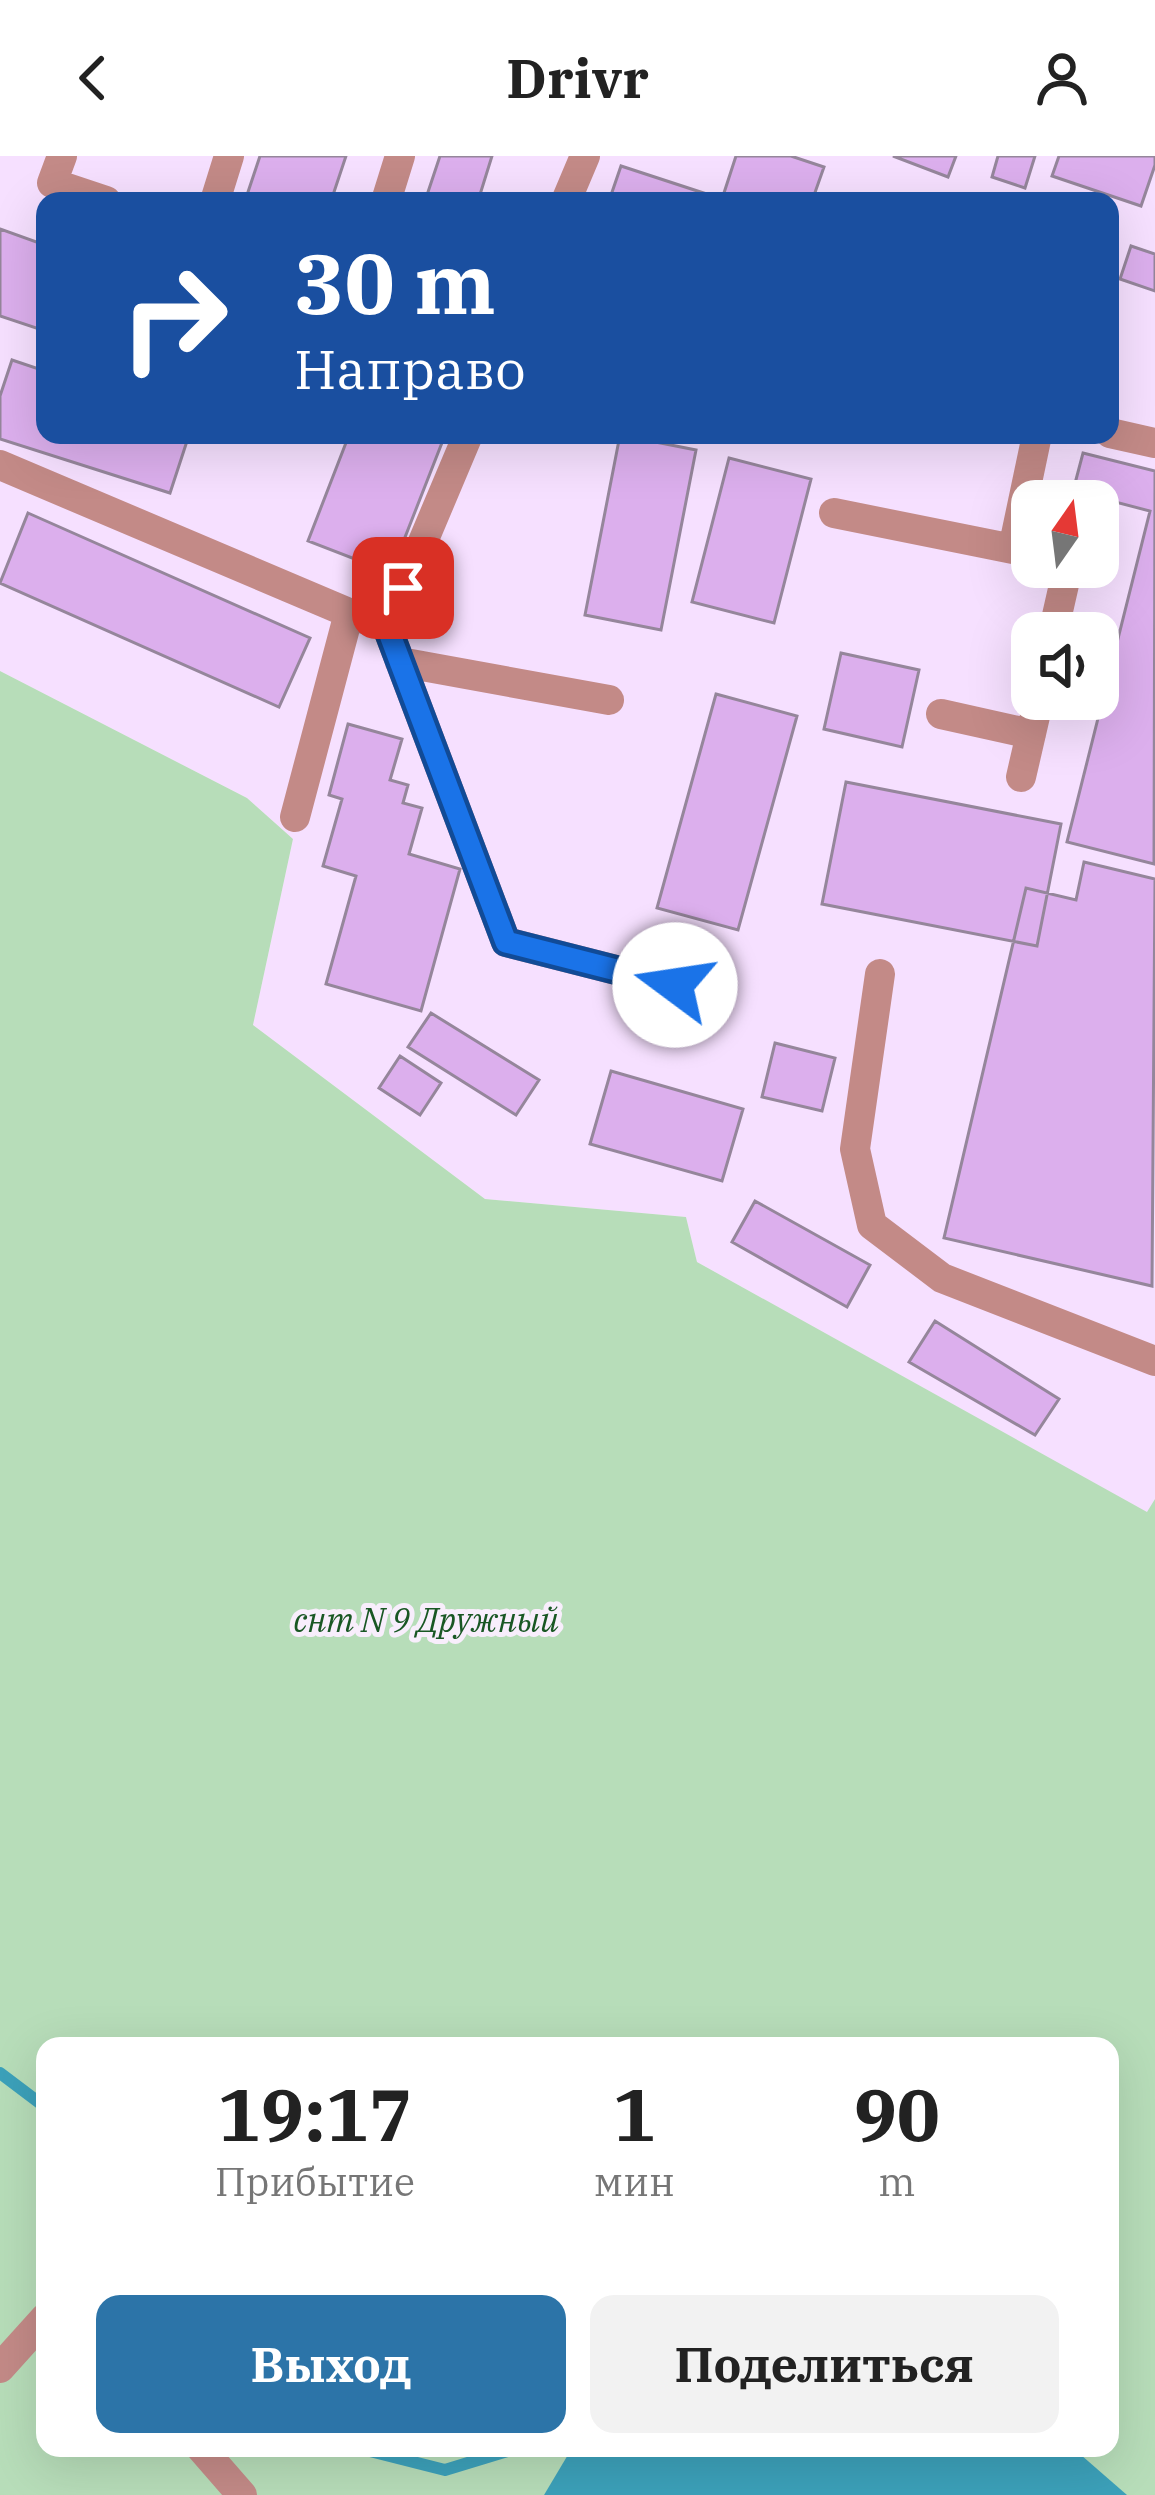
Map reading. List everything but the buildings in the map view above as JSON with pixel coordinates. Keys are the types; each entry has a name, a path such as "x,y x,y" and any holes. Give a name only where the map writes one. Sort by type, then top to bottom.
{"lane":[{"path":"62,156 52,183 79,192"},
{"path":"218,192 229,156"},
{"path":"389,192 400,156"},
{"path":"570,192 585,156"},
{"path":"1119,435 1155,443"},
{"path":"464,444 387,627 506,942 675,985"},
{"path":"1032,480 1036,444"},
{"path":"0,465 387,627"},
{"path":"834,513 1011,548"},
{"path":"295,817 349,613"},
{"path":"400,662 609,700"},
{"path":"941,714 1031,734"},
{"path":"1022,777 1034,720"},
{"path":"880,974 855,1149 872,1225 942,1278 1155,1360"},
{"path":"0,2368 36,2328"},
{"path":"209,2457 242,2495"}],"shaded area":[{"path":"0,156 1155,156 1155,1499 1148,1513 697,1262 686,1217 485,1199 253,1025 293,839 247,798 0,671"}],"green space":[{"name":"снт N 9 Дружный","path":"0,671 247,798 293,839 253,1025 485,1199 686,1217 697,1262 1147,1512 1155,1499 1155,2495 0,2495"}],"water":[{"path":"567,2457 1083,2457 1127,2495 544,2495"}],"waterway":[{"path":"0,2073 36,2100"},
{"path":"394,2457 445,2470 488,2457"}],"route":[{"path":"403,588 387,627 506,942 675,985"}]}
